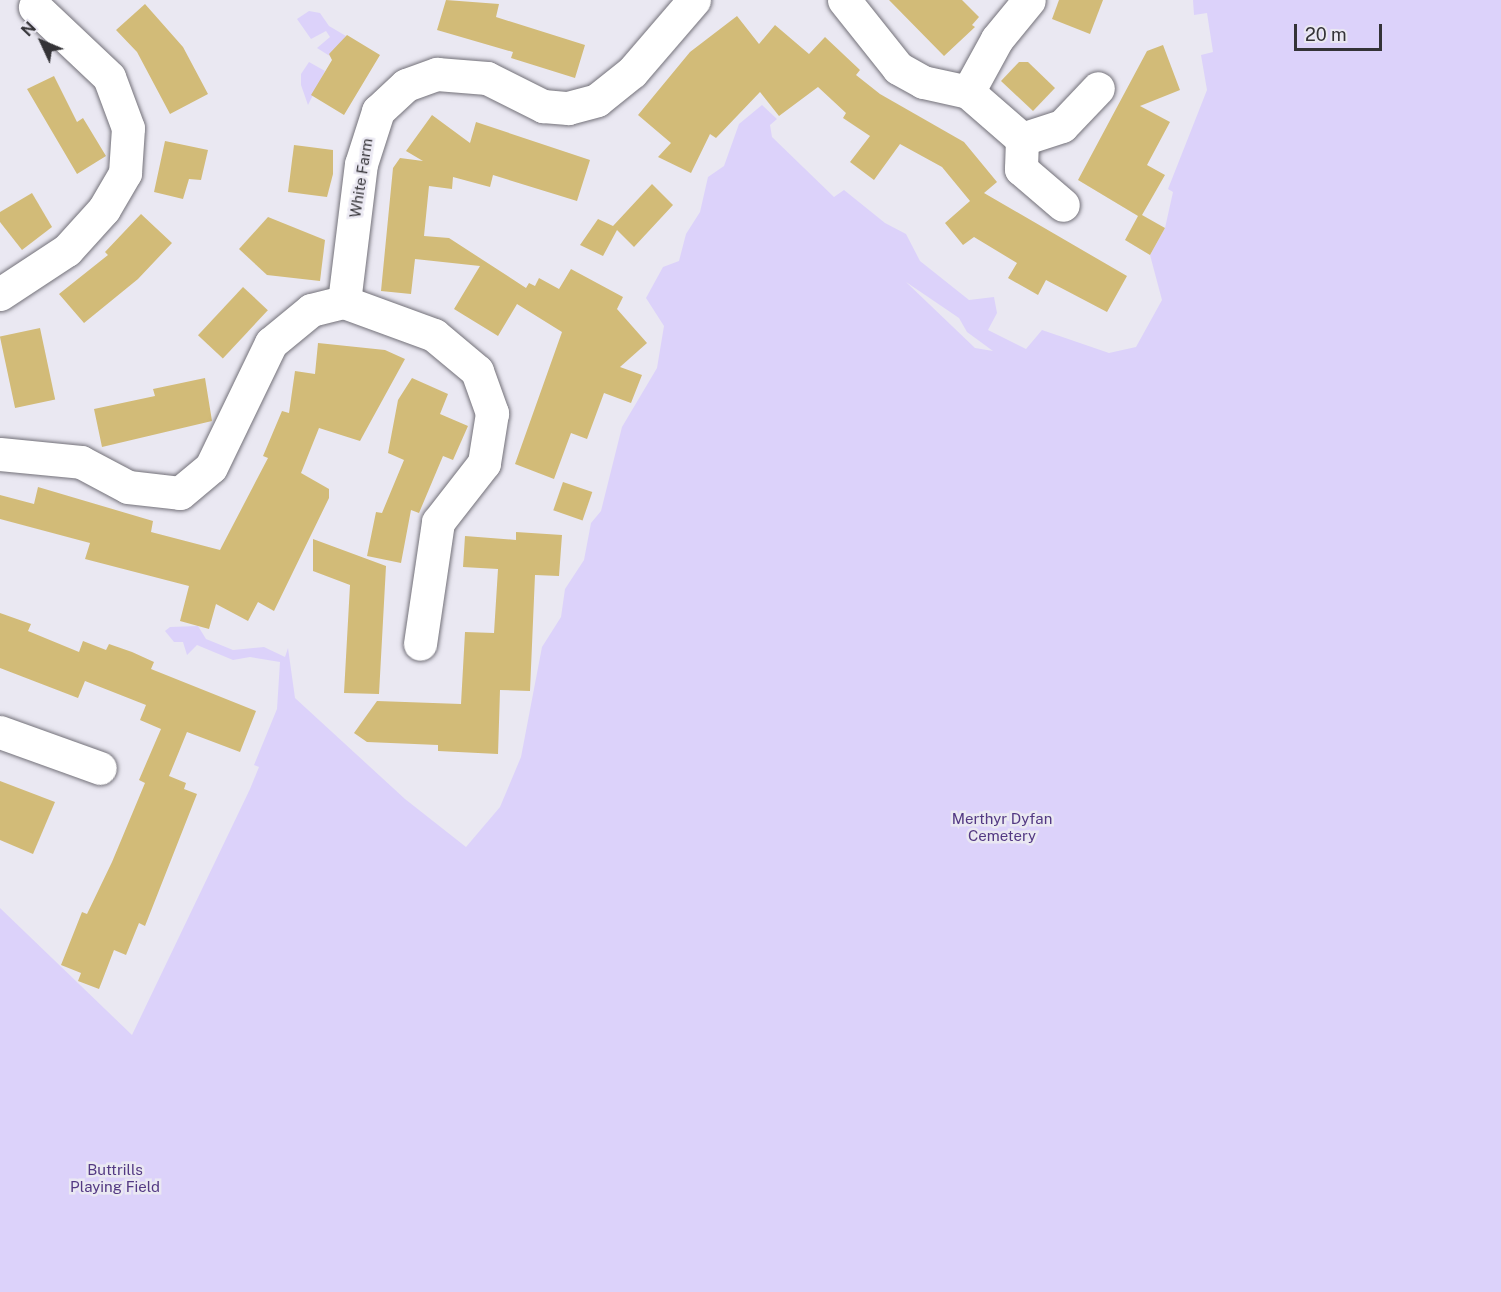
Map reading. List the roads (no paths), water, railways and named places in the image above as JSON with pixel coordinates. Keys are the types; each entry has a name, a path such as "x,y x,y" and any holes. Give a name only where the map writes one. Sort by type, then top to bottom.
{"street":[{"name":"White Farm","path":"344,302 361,164 369,131 378,111 406,85 437,74 458,74 486,78 543,106 568,108 597,100 632,72 694,0"},
{"path":"844,0 898,68 923,82 968,92 1022,139"},
{"path":"968,92 997,39 1029,0"},
{"path":"0,294 66,249 104,209 124,173 128,128 109,77 35,7"},
{"path":"1022,139 1062,126 1098,88"},
{"path":"1022,139 1021,169 1063,205"},
{"path":"0,454 81,462 128,487 180,494 211,467 271,343 310,310 344,302 434,335 477,371 492,413 484,463 438,522 420,644"},
{"path":"0,732 100,768"}],"park label":[{"name":"Merthyr Dyfan Cemetery","path":"1002,826"},
{"name":"Buttrills Playing Field","path":"115,1178"}]}
